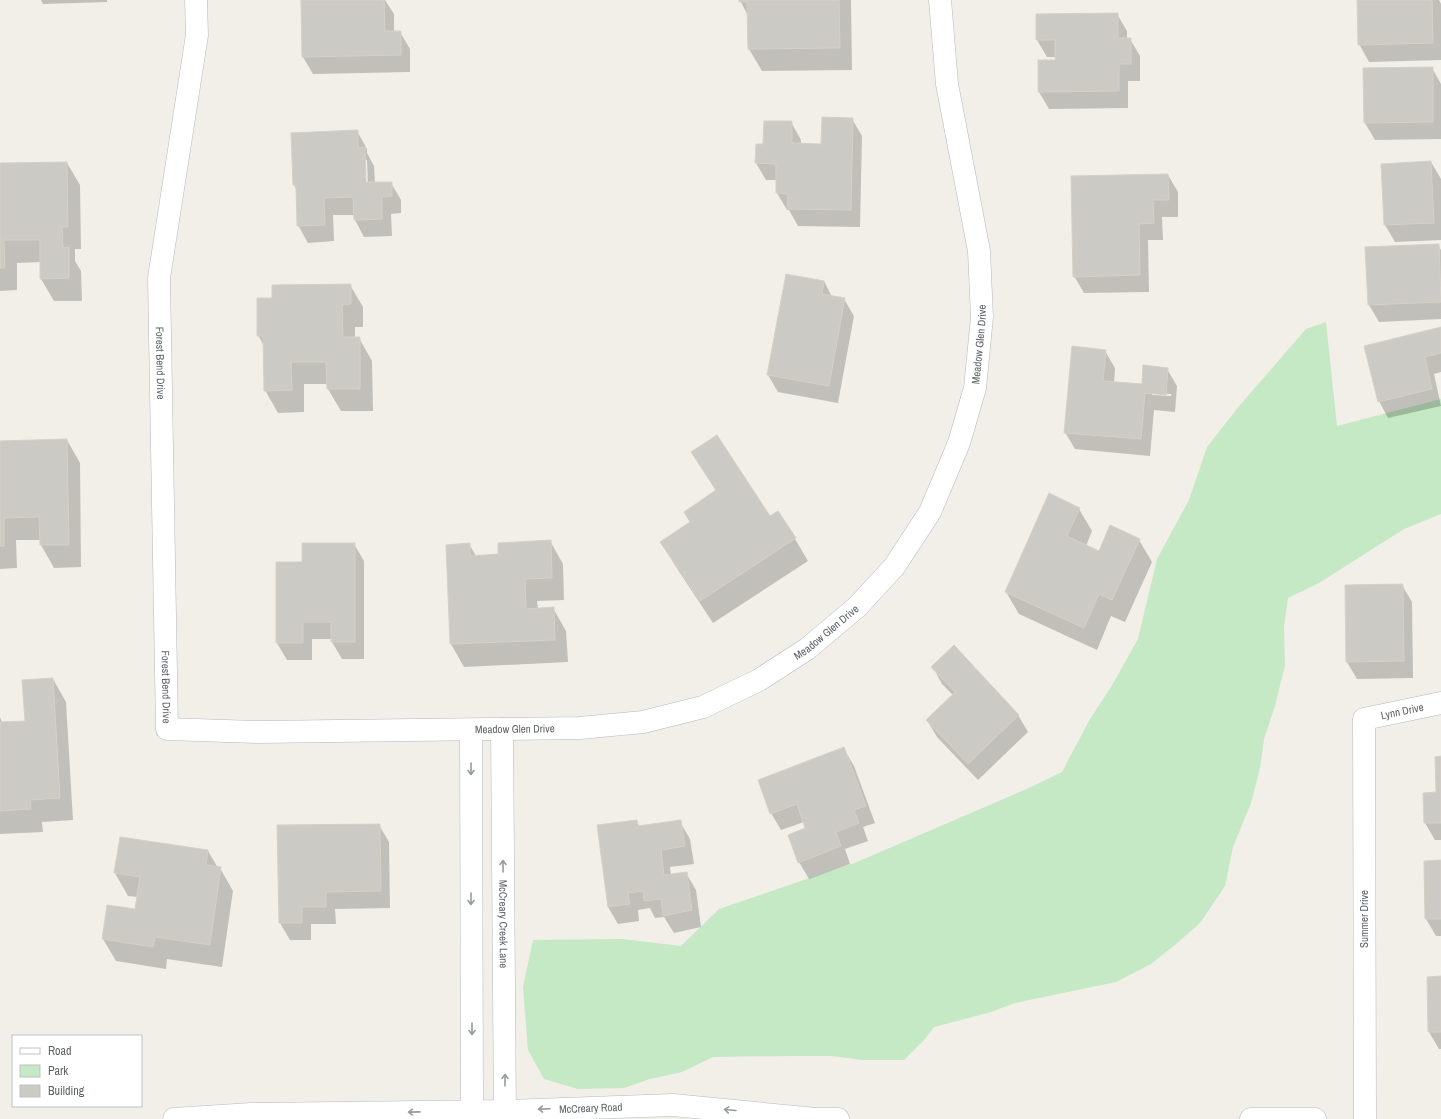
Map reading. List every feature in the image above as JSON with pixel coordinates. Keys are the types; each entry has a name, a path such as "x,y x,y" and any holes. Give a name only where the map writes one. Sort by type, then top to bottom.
{"street":[{"name":"Forest Bend Drive","path":"167,729 159,278 197,35 196,0"},
{"name":"Meadow Glen Drive","path":"167,729 259,732 471,730 580,728 643,722 703,707 759,680 808,649 857,607 894,567 930,512 959,443 975,388 982,317 979,251 947,84 940,0"},
{"name":"Lynn Drive","path":"1364,719 1441,703"},
{"name":"Summer Drive","path":"1364,719 1365,1119"},
{"name":"McCreary Creek Lane","path":"502,729 505,1115"},
{"path":"471,730 472,1115"},
{"name":"McCreary Road","path":"174,1119 251,1114 505,1115 673,1105 816,1119 838,1119"},
{"path":"1251,1119 1315,1119"}],"green space":[{"path":"1326,322 1337,426 1441,399 1441,514 1404,529 1319,583 1288,598 1284,627 1285,665 1275,706 1264,739 1260,768 1251,803 1233,847 1225,886 1200,923 1151,964 1116,982 1015,1003 991,1012 934,1027 925,1039 904,1060 863,1060 830,1056 713,1057 682,1072 650,1079 624,1088 578,1089 544,1079 528,1050 523,987 533,940 622,939 681,946 719,909 857,862 1029,788 1062,772 1090,719 1111,687 1138,639 1157,559 1189,500 1207,447 1240,405 1306,329"}],"building":[{"path":"301,0 384,0 385,31 401,31 401,55 302,57"},
{"path":"739,0 839,0 840,48 748,49 747,2 739,2"},
{"path":"1357,0 1432,0 1433,43 1358,45"},
{"path":"1118,13 1118,38 1131,38 1131,64 1119,64 1119,91 1038,92 1038,60 1055,60 1055,40 1036,40 1036,14"},
{"path":"1433,67 1433,122 1364,123 1363,68"},
{"path":"822,117 853,118 851,210 787,209 788,194 776,193 776,164 755,163 756,144 763,144 764,121 792,121 792,143 821,144"},
{"path":"358,130 358,148 365,147 366,182 392,182 392,196 382,197 382,219 354,220 353,197 324,198 325,225 297,226 296,185 293,185 291,133"},
{"path":"1431,161 1434,223 1384,225 1381,164"},
{"path":"67,162 68,227 62,227 63,248 69,247 69,278 40,279 40,240 4,240 5,268 0,268 0,163"},
{"path":"1168,174 1169,200 1153,200 1154,223 1139,224 1140,275 1073,277 1071,176"},
{"path":"1439,244 1441,302 1368,305 1365,247"},
{"path":"786,274 824,281 822,294 845,298 829,386 767,375"},
{"path":"351,284 351,304 342,305 343,337 360,337 360,389 327,389 326,362 291,362 292,390 264,391 263,336 257,336 257,298 272,298 272,285"},
{"path":"1441,327 1441,353 1425,357 1432,389 1378,402 1364,346"},
{"path":"1072,346 1106,350 1103,381 1142,384 1143,365 1168,368 1166,395 1145,393 1141,439 1064,433"},
{"path":"717,435 770,516 778,511 796,538 700,601 660,542 690,522 684,512 716,490 691,452"},
{"path":"67,439 69,545 40,545 39,517 4,518 4,546 0,546 0,441"},
{"path":"1049,493 1080,508 1067,536 1099,551 1110,525 1140,539 1112,600 1099,594 1084,628 1005,592"},
{"path":"551,540 552,578 525,579 526,609 554,607 555,640 450,644 446,545 470,543 470,556 498,554 498,543"},
{"path":"302,543 355,543 355,642 331,642 331,622 303,622 303,643 276,643 276,562 302,562"},
{"path":"1403,584 1404,661 1346,662 1345,585"},
{"path":"954,645 1019,715 968,764 926,720 955,692 931,667"},
{"path":"53,678 60,798 30,800 31,809 0,811 0,722 25,721 22,680"},
{"path":"844,747 866,806 854,810 859,823 836,832 841,846 798,863 788,835 805,828 797,804 770,814 758,780"},
{"path":"1441,756 1441,823 1424,823 1423,793 1436,792 1435,757"},
{"path":"637,820 638,826 681,820 685,846 661,850 664,875 687,872 692,910 663,916 661,899 644,901 643,891 628,893 630,904 608,907 597,825"},
{"path":"380,824 381,891 326,892 326,907 302,907 302,923 279,923 277,825"},
{"path":"120,837 208,850 206,865 221,867 210,945 155,937 153,947 102,939 107,905 135,909 140,877 114,873"},
{"path":"1441,860 1441,919 1425,919 1424,861"},
{"path":"1441,976 1441,1032 1428,1032 1427,977"}]}
